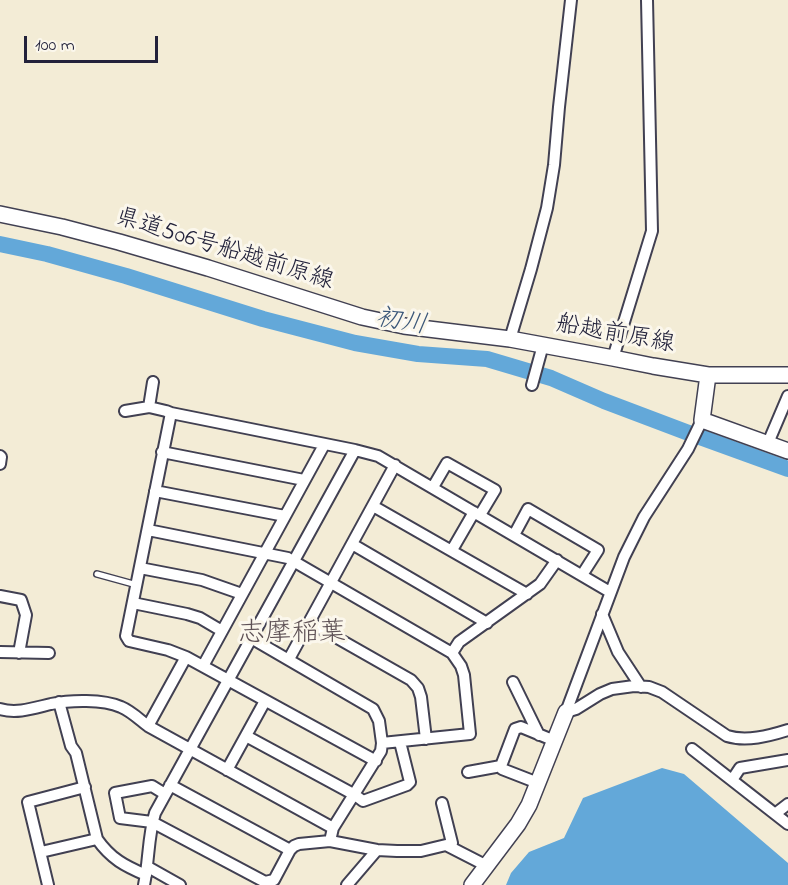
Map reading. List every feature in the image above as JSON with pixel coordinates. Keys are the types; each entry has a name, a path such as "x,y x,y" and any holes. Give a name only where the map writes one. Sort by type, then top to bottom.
{"main road":[{"name":"県道506号船越前原線","path":"0,214 118,242 362,317 435,330"},
{"name":"船越前原線","path":"435,330 510,339 708,375 788,375"},
{"path":"708,375 702,420 788,451"},
{"path":"472,885 518,824 529,805 566,712"}],"street":[{"path":"510,339 547,207 554,165 571,0"},
{"path":"613,358 652,231 648,0"},
{"path":"532,385 543,345"},
{"path":"149,407 153,384"},
{"path":"768,443 788,396"},
{"path":"125,411 149,407 378,456 610,592"},
{"path":"171,413 126,636 129,641 168,650 186,657 376,761"},
{"path":"566,712 610,592 634,536 688,449 702,420"},
{"path":"203,666 324,445"},
{"path":"146,876 155,813 355,450"},
{"path":"162,452 304,480"},
{"path":"0,456 2,457 0,464"},
{"path":"433,488 447,463 495,490 452,550"},
{"path":"289,659 395,465"},
{"path":"155,491 285,516"},
{"path":"373,506 527,594"},
{"path":"514,535 528,509 598,550 582,575"},
{"path":"148,530 288,558 452,653 464,675 470,734 382,743"},
{"path":"352,544 487,623"},
{"path":"452,653 459,642 540,584 557,560"},
{"path":"140,568 202,580 242,594"},
{"path":"0,596 21,600 26,615 19,653"},
{"path":"133,603 200,618 222,631"},
{"path":"602,614 618,652 641,687"},
{"path":"309,622 411,680 418,688 421,697 426,739"},
{"path":"251,638 373,709 380,720 381,751 333,828 330,841"},
{"path":"0,652 49,653"},
{"path":"148,726 186,657"},
{"path":"513,682 539,735"},
{"path":"566,712 612,689 649,687 662,692 727,736 736,739 788,730"},
{"path":"0,709 10,712 59,702 102,701 122,707 148,726 333,828"},
{"path":"227,770 265,701"},
{"path":"59,702 71,746 76,753 97,839 103,848 118,861 146,876 180,885"},
{"path":"501,766 515,729 521,727 555,741"},
{"path":"246,736 363,801 410,782 400,742"},
{"path":"692,749 788,824"},
{"path":"732,780 740,768 788,760"},
{"path":"468,772 501,766"},
{"path":"501,766 502,769 538,783"},
{"path":"290,850 168,790 152,786 115,793 120,818 152,822 265,882 274,880 294,846 330,841 377,849 421,850 446,845 487,866"},
{"path":"48,885 28,802 85,788"},
{"path":"442,803 451,847"},
{"path":"776,814 788,804"},
{"path":"40,852 97,839"},
{"path":"347,885 377,849"}],"lane":[{"path":"97,574 137,585"}],"water":[{"path":"662,768 684,774 788,863 788,885 506,885 511,873 529,852 564,838 583,798"}],"waterway":[{"name":"初川","path":"0,244 47,254 126,276 263,319 355,343 418,354 487,359 551,378 604,401 788,469"}],"district":[{"name":"志摩稲葉","path":"292,636"}]}
